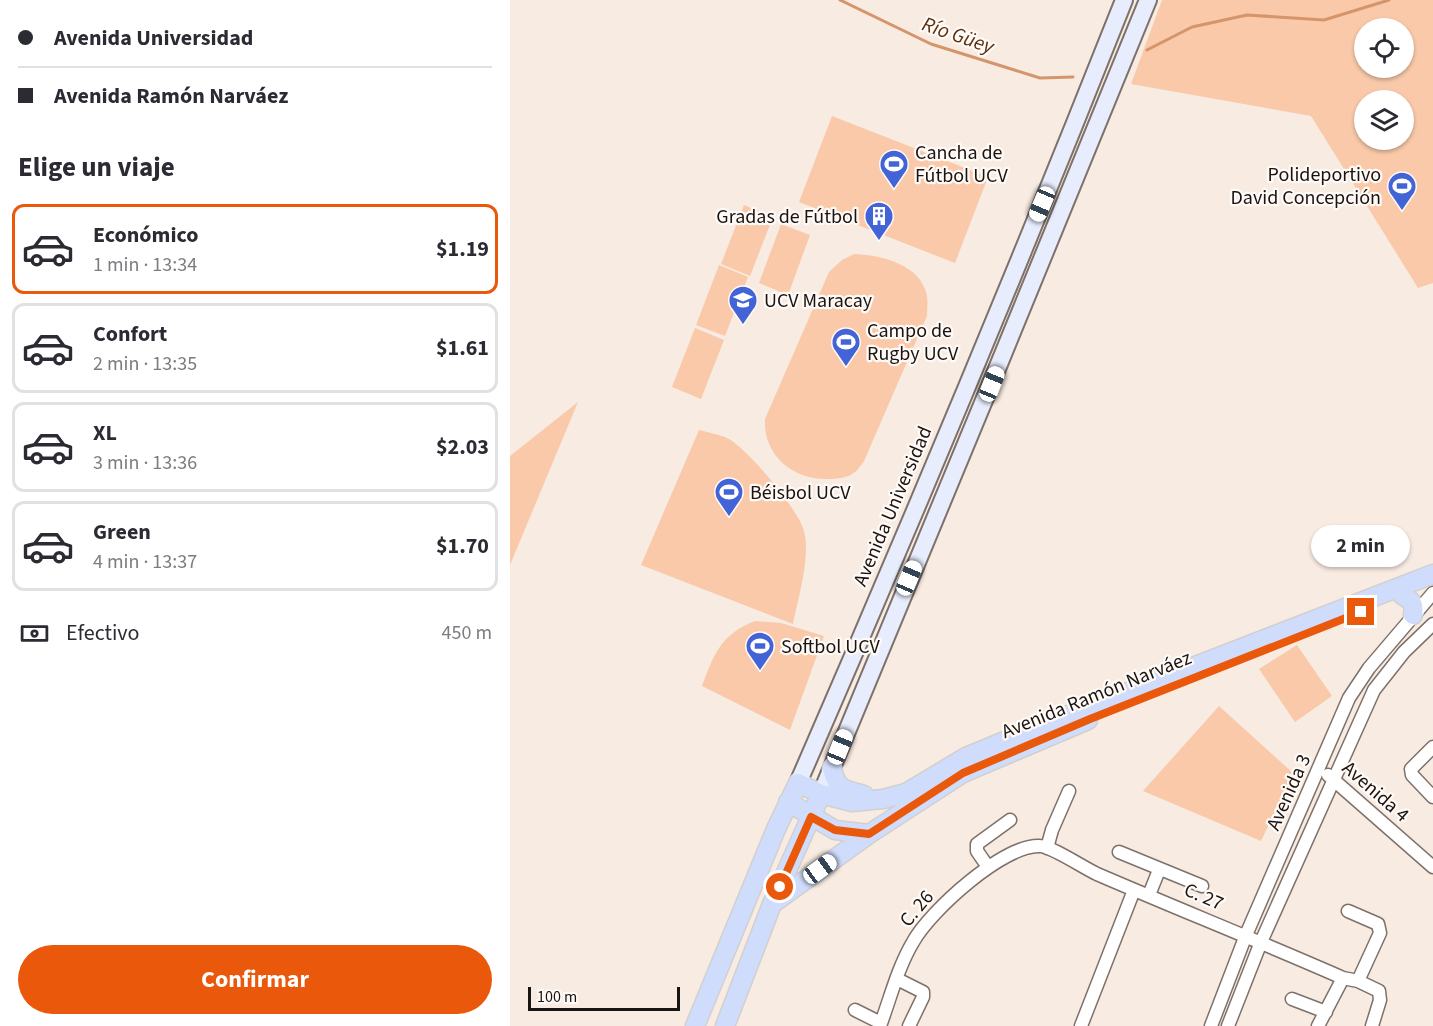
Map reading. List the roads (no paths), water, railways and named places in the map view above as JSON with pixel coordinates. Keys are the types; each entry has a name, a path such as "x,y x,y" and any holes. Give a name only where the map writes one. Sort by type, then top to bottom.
{"main road":[{"name":"Avenida Ramón Narváez","path":"798,783 821,794 852,802 883,799 906,793 966,758 1048,723 1433,574"},
{"name":"Avenida Ramón Narváez","path":"772,904 869,834 963,773 1090,719 1433,584"},
{"path":"1402,596 1409,598 1412,603 1413,615"},
{"path":"832,768 835,783 846,790 883,799"},
{"name":"Avenida Universidad","path":"695,1026 798,783"},
{"path":"725,1026 772,904 821,794"},
{"path":"788,802 835,830 869,834"}],"street":[{"name":"Avenida Universidad","path":"798,783 872,614 1051,183 1124,0"},
{"path":"821,794 1071,192 1148,0"},
{"path":"1051,183 1071,192"},
{"name":"Avenida 3","path":"1210,1026 1246,935 1349,698 1369,668 1433,593"},
{"name":"Avenida 3","path":"1228,1026 1261,942 1374,690 1404,652 1433,624"},
{"path":"1433,747 1411,769 1412,775 1433,797"},
{"name":"Avenida 4","path":"1319,769 1334,778 1432,864"},
{"path":"1047,848 1052,830 1069,791"},
{"path":"988,867 977,851 977,844 1010,820"},
{"name":"C. 27","path":"1024,848 1040,846 1047,848 1081,867 1134,890 1246,935 1343,978 1363,983"},
{"name":"C. 26","path":"880,1025 912,942 932,915 988,867 1024,848"},
{"path":"1119,852 1202,886"},
{"path":"1149,895 1159,870"},
{"path":"1081,1026 1134,890"},
{"path":"1348,911 1378,924 1380,933 1363,983 1379,991 1380,1000 1372,1026"},
{"path":"1318,1026 1343,978"},
{"path":"897,979 923,992 923,997 909,1026"},
{"path":"1292,999 1326,1012"},
{"path":"855,1010 880,1025"}],"waterway":[{"name":"Río Güey","path":"840,0 931,44 1040,78 1073,77"},
{"name":"Río Güey","path":"1147,50 1192,27 1247,15 1324,20 1389,0"}],"place":[{"name":"Cancha de Fútbol UCV","path":"894,190"},
{"name":"Polideportivo David Concepción","path":"1402,212"},
{"name":"Gradas de Fútbol","path":"879,242"},
{"name":"UCV Maracay","path":"743,326"},
{"name":"Campo de Rugby UCV","path":"846,368"},
{"name":"Béisbol UCV","path":"729,518"},
{"name":"Softbol UCV","path":"760,672"}]}
